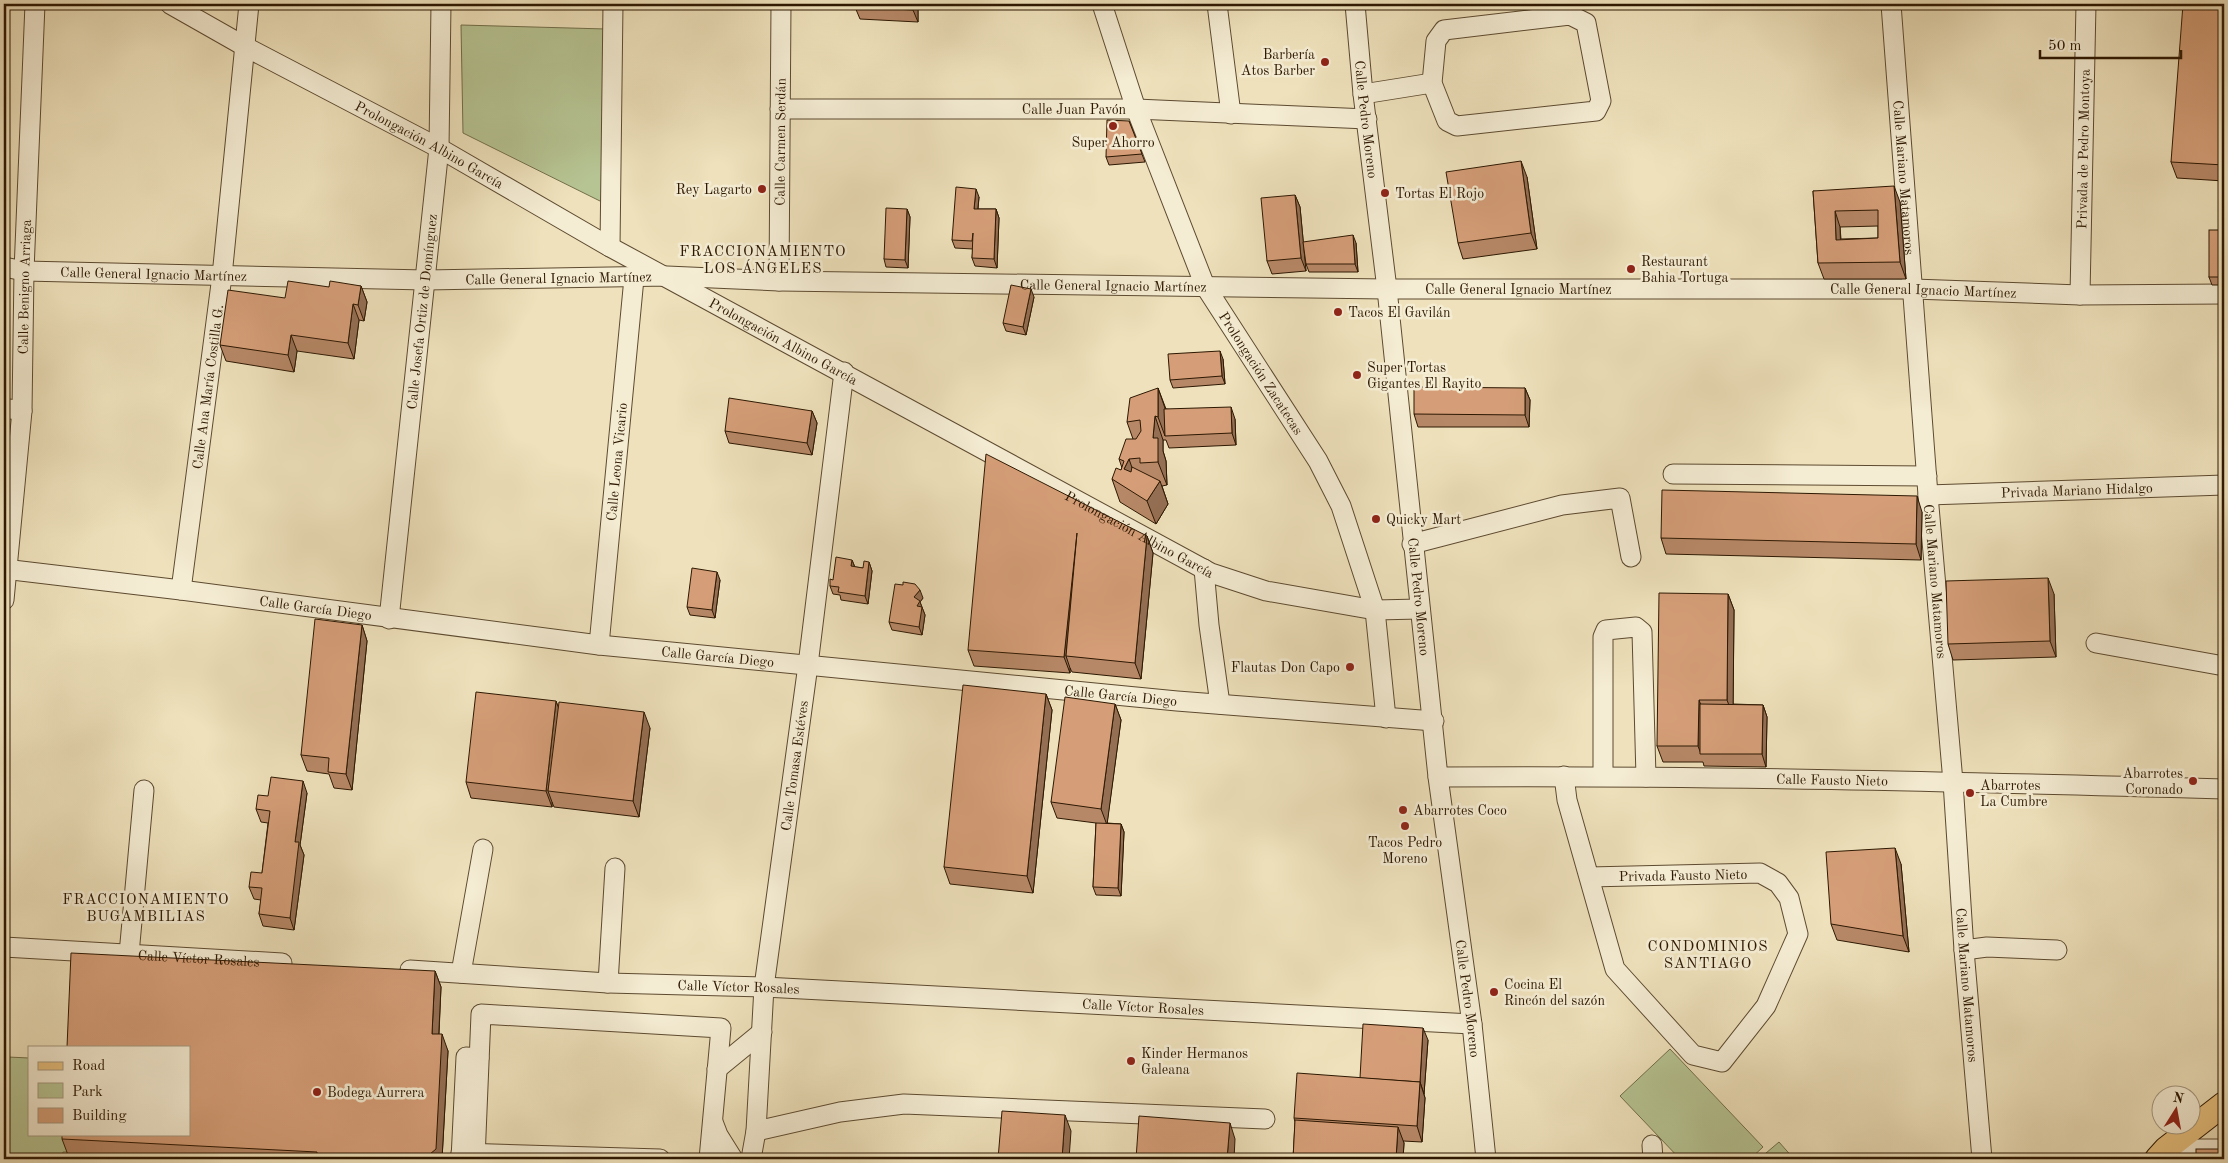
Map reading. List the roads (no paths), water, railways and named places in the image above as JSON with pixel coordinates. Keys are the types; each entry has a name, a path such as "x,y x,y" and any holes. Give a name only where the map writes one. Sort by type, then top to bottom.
{"main road":[{"path":"2162,1154 2224,1104"}],"street":[{"name":"Calle Benigno Arriaga","path":"4,600 13,410 24,271 35,4"},
{"name":"Prolongación Albino García","path":"170,4 244,46 439,148 610,247 844,372 1211,573 1266,591 1375,610 1420,609"},
{"name":"Calle Ana María Costilla G.","path":"181,590 222,276 244,46 250,4"},
{"name":"Calle Josefa Ortiz de Domínguez","path":"389,619 439,148 441,4"},
{"path":"610,247 613,4"},
{"name":"Calle Carmen Serdán","path":"780,281 781,4"},
{"name":"Prolongación Zacatecas","path":"1102,4 1136,109 1205,286 1318,461 1341,506 1375,610 1386,718"},
{"path":"1218,4 1231,114"},
{"name":"Calle Pedro Moreno","path":"1355,4 1363,94 1387,289 1412,544 1434,721 1438,777 1472,1024 1486,1159"},
{"name":"Calle Mariano Matamoros","path":"1891,4 1953,782 1964,950 1982,1159"},
{"name":"Privada de Pedro Montoya","path":"2080,295 2086,4"},
{"path":"1570,15 1586,23 1602,100 1596,111 1457,126 1447,121 1432,83 1436,41 1444,30 1570,15"},
{"path":"1363,94 1432,83"},
{"name":"Calle Juan Pavón","path":"780,109 1136,109 1367,119"},
{"name":"Calle General Ignacio Martínez","path":"4,267 24,271 426,280 667,276 780,281 1387,289 1913,289 2080,295 2224,294"},
{"name":"Calle Leona Vicario","path":"599,645 634,278"},
{"name":"Calle Tomasa Estéves","path":"751,1159 756,1131 764,987 808,665 844,372"},
{"name":"Privada Mariano Hidalgo","path":"1673,474 1928,485 2224,485"},
{"path":"1412,544 1562,505 1620,498 1631,557"},
{"path":"1204,568 1209,625 1220,704"},
{"name":"Calle García Diego","path":"5,570 181,590 389,619 599,645 1220,704 1434,721"},
{"path":"1603,776 1603,637 1606,630 1636,627 1642,632 1646,777"},
{"path":"2096,643 2224,666"},
{"name":"Privada Fausto Nieto","path":"1564,776 1568,800 1589,877 1615,969 1693,1055 1722,1062 1766,1006 1798,934 1789,898 1778,883 1760,873 1589,877"},
{"name":"Calle Fausto Nieto","path":"1438,777 1603,776 2224,789"},
{"path":"129,954 144,790"},
{"path":"461,973 483,849"},
{"path":"608,983 615,868"},
{"path":"1964,950 1987,946 2057,950"},
{"name":"Calle Víctor Rosales","path":"4,947 295,964"},
{"name":"Calle Víctor Rosales","path":"393,970 608,983 764,987 1472,1024"},
{"path":"660,1159 468,1156 470,1112 480,1058 481,1014 721,1028 709,1159"},
{"path":"718,1070 762,1032"},
{"path":"756,1131 840,1112 904,1104 1266,1119"},
{"path":"712,1121 718,1135 733,1159"},
{"path":"2162,1154 2224,1149"}],"place":[{"name":"Barbería Atos Barber","path":"1325,62"},
{"name":"Super Ahorro","path":"1113,126"},
{"name":"Rey Lagarto","path":"762,189"},
{"name":"Tortas El Rojo","path":"1385,193"},
{"name":"Restaurant Bahia Tortuga","path":"1631,269"},
{"name":"Tacos El Gavilán","path":"1338,312"},
{"name":"Super Tortas Gigantes El Rayito","path":"1357,375"},
{"name":"Quicky Mart","path":"1376,519"},
{"name":"Flautas Don Capo","path":"1350,667"},
{"name":"Abarrotes Coronado","path":"2193,781"},
{"name":"Abarrotes La Cumbre","path":"1970,793"},
{"name":"Abarrotes Coco","path":"1403,810"},
{"name":"Tacos Pedro Moreno","path":"1405,826"},
{"name":"Cocina El Rincón del sazón","path":"1494,992"},
{"name":"Kinder Hermanos Galeana","path":"1131,1061"},
{"name":"Bodega Aurrera","path":"317,1092"}],"district":[{"name":"FRACCIONAMIENTO LOS ÁNGELES","path":"763,260"},
{"name":"FRACCIONAMIENTO BUGAMBILIAS","path":"146,908"},
{"name":"CONDOMINIOS SANTIAGO","path":"1708,954"}]}
